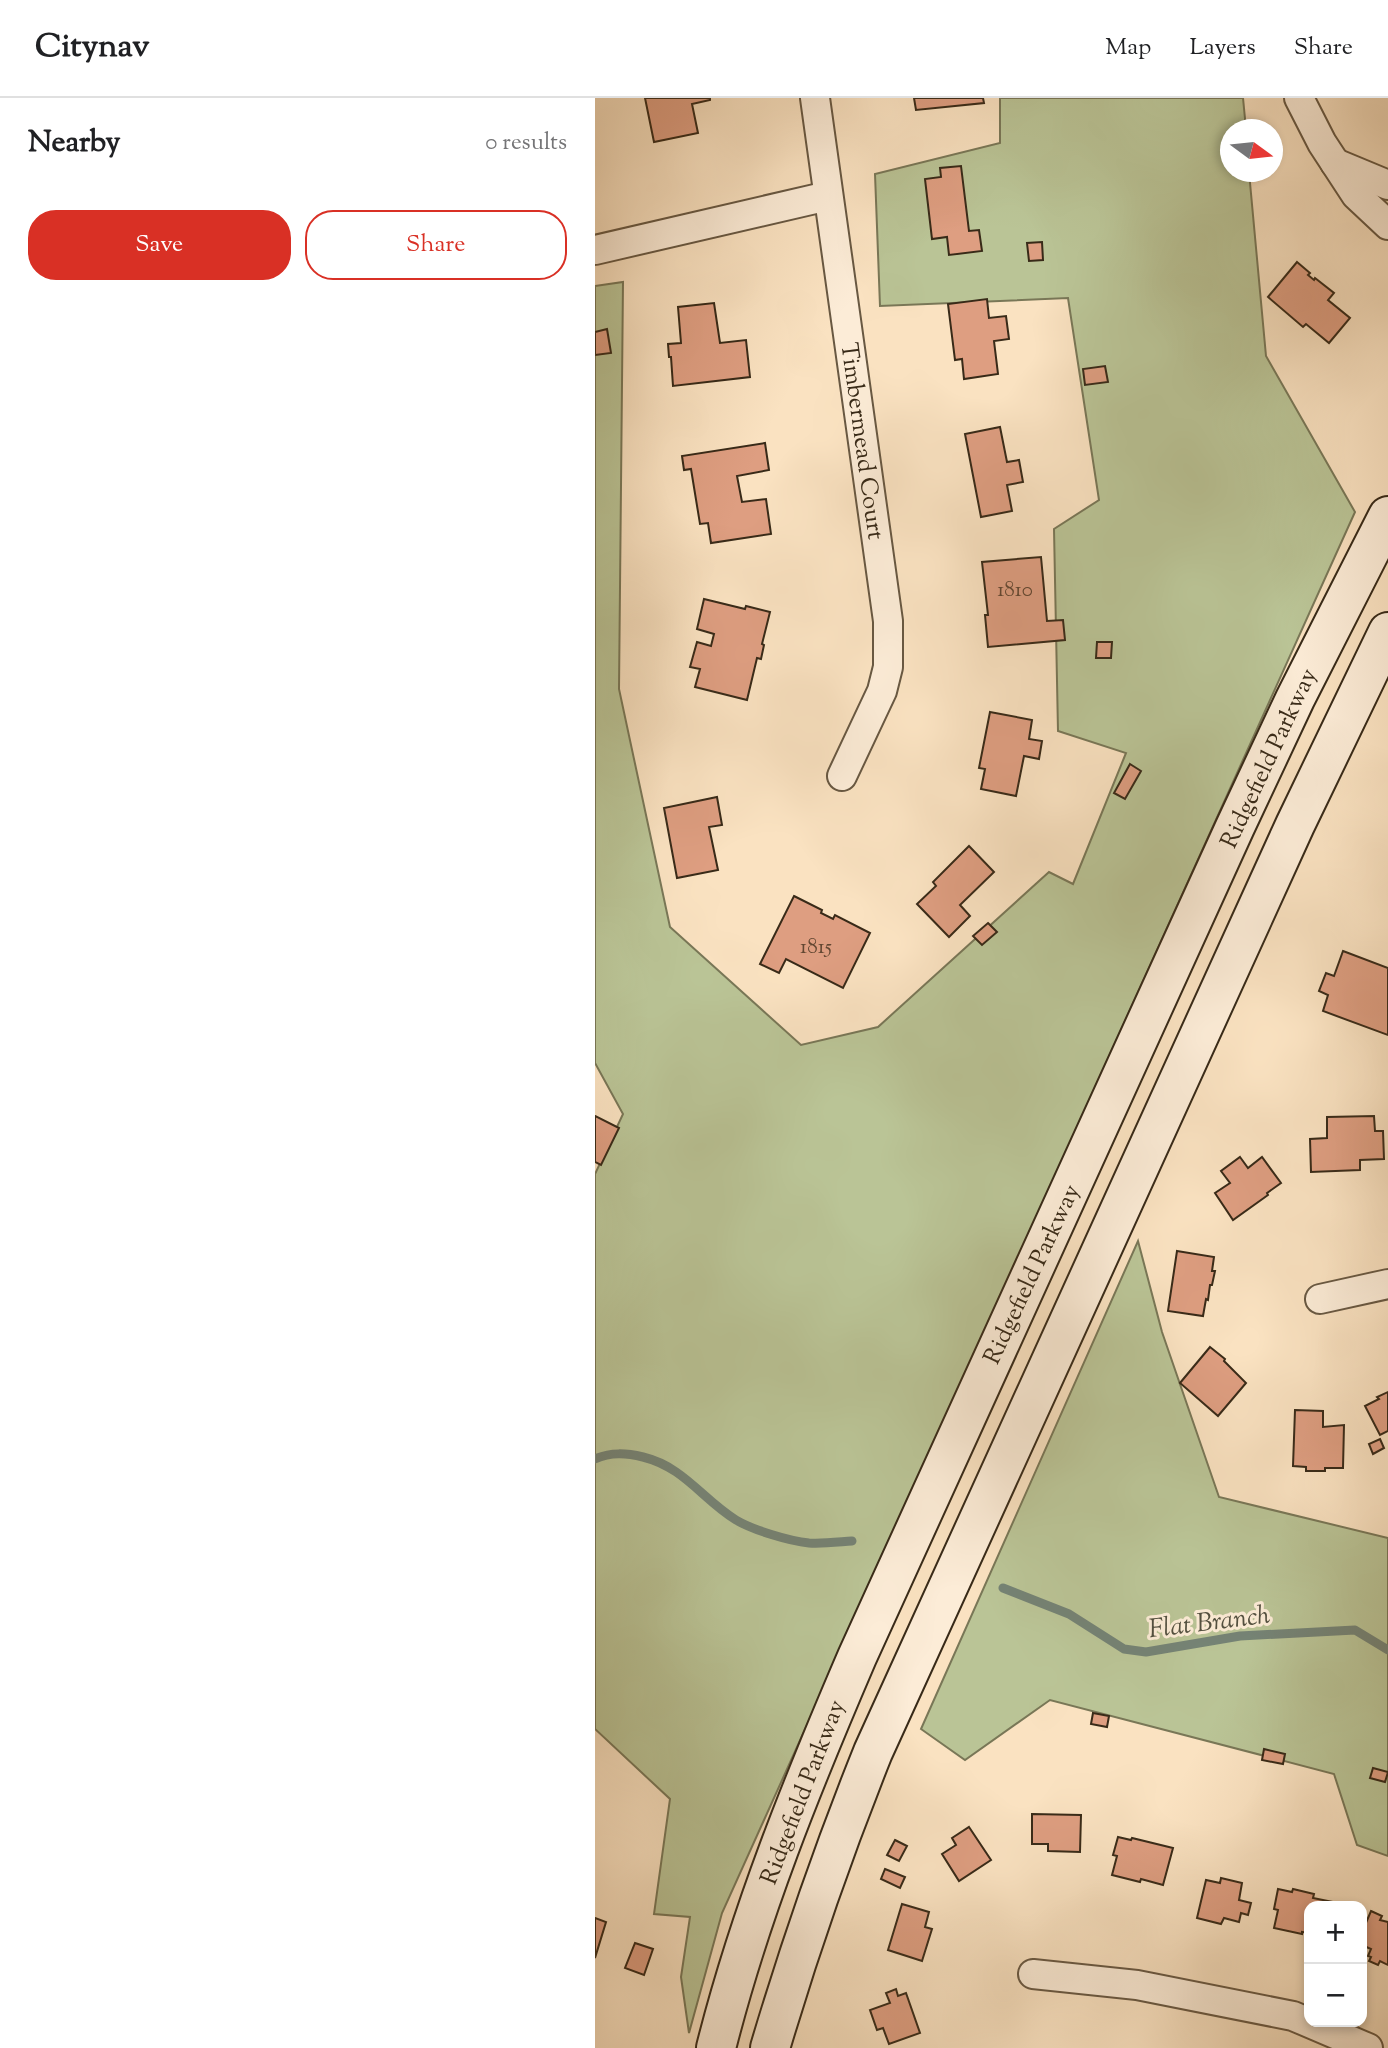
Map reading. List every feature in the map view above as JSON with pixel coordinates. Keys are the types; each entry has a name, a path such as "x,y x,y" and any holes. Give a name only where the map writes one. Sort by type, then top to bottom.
{"main road":[{"name":"Ridgefield Parkway","path":"716,2048 774,1860 857,1657 1235,827 1295,699 1388,516"},
{"name":"Ridgefield Parkway","path":"770,2048 830,1862 873,1752 1295,825 1388,632"}],"street":[{"name":"Timbermead Court","path":"815,98 888,621 888,667 882,691 842,776"},
{"path":"1299,98 1322,143 1356,195 1388,225"},
{"path":"1335,163 1388,185"},
{"path":"595,250 828,196"},
{"path":"1320,1299 1388,1284"},
{"path":"1033,1974 1137,1985 1293,2016 1317,2037 1368,2048"}],"green space":[{"path":"1000,98 1243,98 1245,119 1220,119 1220,182 1250,182 1266,356 1355,512 722,1913 689,2033 681,1977 690,1917 654,1914 670,1799 595,1729 595,1174 623,1114 595,1063 595,286 623,282 619,689 670,927 801,1045 878,1027 1049,872 1073,884 1126,753 1058,731 1054,529 1099,500 1068,298 880,306 875,174 1000,143"},
{"path":"1138,1241 1162,1332 1219,1497 1388,1538 1388,1856 1357,1845 1334,1774 1050,1700 965,1760 921,1729"}],"building":[{"path":"645,98 710,100 692,104 698,133 654,142"},
{"path":"914,98 983,98 984,103 916,110"},
{"path":"961,166 969,231 979,230 982,251 949,255 947,237 932,239 925,179 941,177 940,168"},
{"path":"1042,242 1043,260 1029,261 1027,243"},
{"path":"1297,262 1310,273 1308,275 1334,293 1328,300 1350,318 1329,343 1306,324 1303,327 1268,297"},
{"path":"987,299 989,318 1006,316 1009,339 994,341 998,374 964,379 962,359 955,360 948,304"},
{"path":"714,303 720,343 746,340 750,377 673,386 668,344 681,343 678,307"},
{"path":"607,329 611,353 595,355 595,332"},
{"path":"1105,366 1108,382 1085,385 1083,369"},
{"path":"1000,427 1007,462 1019,460 1023,482 1007,485 1012,511 981,517 965,434"},
{"path":"765,443 769,470 737,476 742,502 766,499 771,534 711,543 708,523 700,524 691,469 684,470 682,456"},
{"path":"1041,557 1047,621 1063,620 1065,640 988,647 985,615 988,615 982,562"},
{"path":"704,599 770,612 761,659 757,658 747,700 695,687 700,669 690,667 697,642 711,646 714,634 697,629"},
{"path":"1097,642 1112,642 1111,658 1096,658"},
{"path":"990,712 1032,720 1029,739 1042,741 1039,759 1024,756 1016,796 981,789 985,769 979,768"},
{"path":"1130,764 1141,771 1125,799 1114,793"},
{"path":"717,797 722,825 709,827 718,870 677,878 664,808"},
{"path":"969,846 994,872 960,905 970,916 949,937 917,904 936,886 933,882"},
{"path":"794,896 822,910 821,913 833,919 835,915 870,933 843,988 786,959 779,973 760,964"},
{"path":"988,923 997,932 982,945 973,936"},
{"path":"1343,951 1388,968 1388,1035 1323,1011 1328,995 1319,991 1326,973 1334,976"},
{"path":"595,1116 619,1128 601,1165 595,1162"},
{"path":"1374,1116 1375,1131 1383,1131 1384,1159 1360,1160 1360,1170 1311,1172 1310,1139 1327,1138 1327,1117"},
{"path":"1240,1157 1248,1168 1262,1157 1281,1183 1233,1220 1215,1193 1230,1183 1221,1171"},
{"path":"1177,1251 1214,1257 1212,1271 1215,1271 1203,1316 1168,1311"},
{"path":"1210,1347 1225,1359 1246,1383 1218,1416 1180,1383"},
{"path":"1388,1392 1388,1431 1380,1435 1365,1406"},
{"path":"1295,1410 1323,1411 1323,1427 1344,1425 1343,1468 1306,1471 1306,1467 1293,1466"},
{"path":"1380,1439 1384,1448 1373,1454 1369,1444"},
{"path":"1093,1713 1109,1716 1107,1727 1091,1724"},
{"path":"1264,1749 1285,1754 1283,1764 1262,1760"},
{"path":"1373,1768 1388,1772 1385,1782 1370,1778"},
{"path":"1032,1814 1081,1815 1080,1852 1048,1851 1048,1844 1032,1844"},
{"path":"969,1827 991,1860 959,1881 942,1854 956,1845 952,1838"},
{"path":"1118,1837 1173,1848 1163,1885 1112,1875 1117,1856 1113,1855"},
{"path":"895,1840 907,1846 899,1861 887,1855"},
{"path":"885,1869 905,1877 900,1888 881,1879"},
{"path":"1221,1878 1242,1883 1239,1900 1251,1903 1248,1915 1241,1913 1239,1922 1224,1918 1221,1924 1197,1918 1206,1880 1220,1883"},
{"path":"1278,1889 1314,1894 1313,1898 1328,1901 1304,1901 1302,1934 1274,1928 1278,1910 1274,1909"},
{"path":"902,1904 929,1912 925,1927 932,1929 922,1961 888,1950"},
{"path":"1371,1911 1382,1916 1380,1920 1388,1922 1388,1965 1380,1961 1378,1965 1369,1961 1371,1949 1367,1947 1367,1920"},
{"path":"595,1918 606,1922 595,1958"},
{"path":"635,1943 653,1949 644,1975 625,1968"},
{"path":"896,1989 898,1996 906,1993 920,2033 889,2044 883,2028 877,2030 870,2010 890,2003 886,1993"}],"waterway":[{"name":"Flat Branch","path":"595,1459 625,1454 657,1462 681,1476 724,1512 752,1528 809,1543 852,1541"},
{"name":"Flat Branch","path":"1003,1588 1069,1614 1124,1649 1146,1652 1240,1636 1355,1630 1388,1650"}]}
